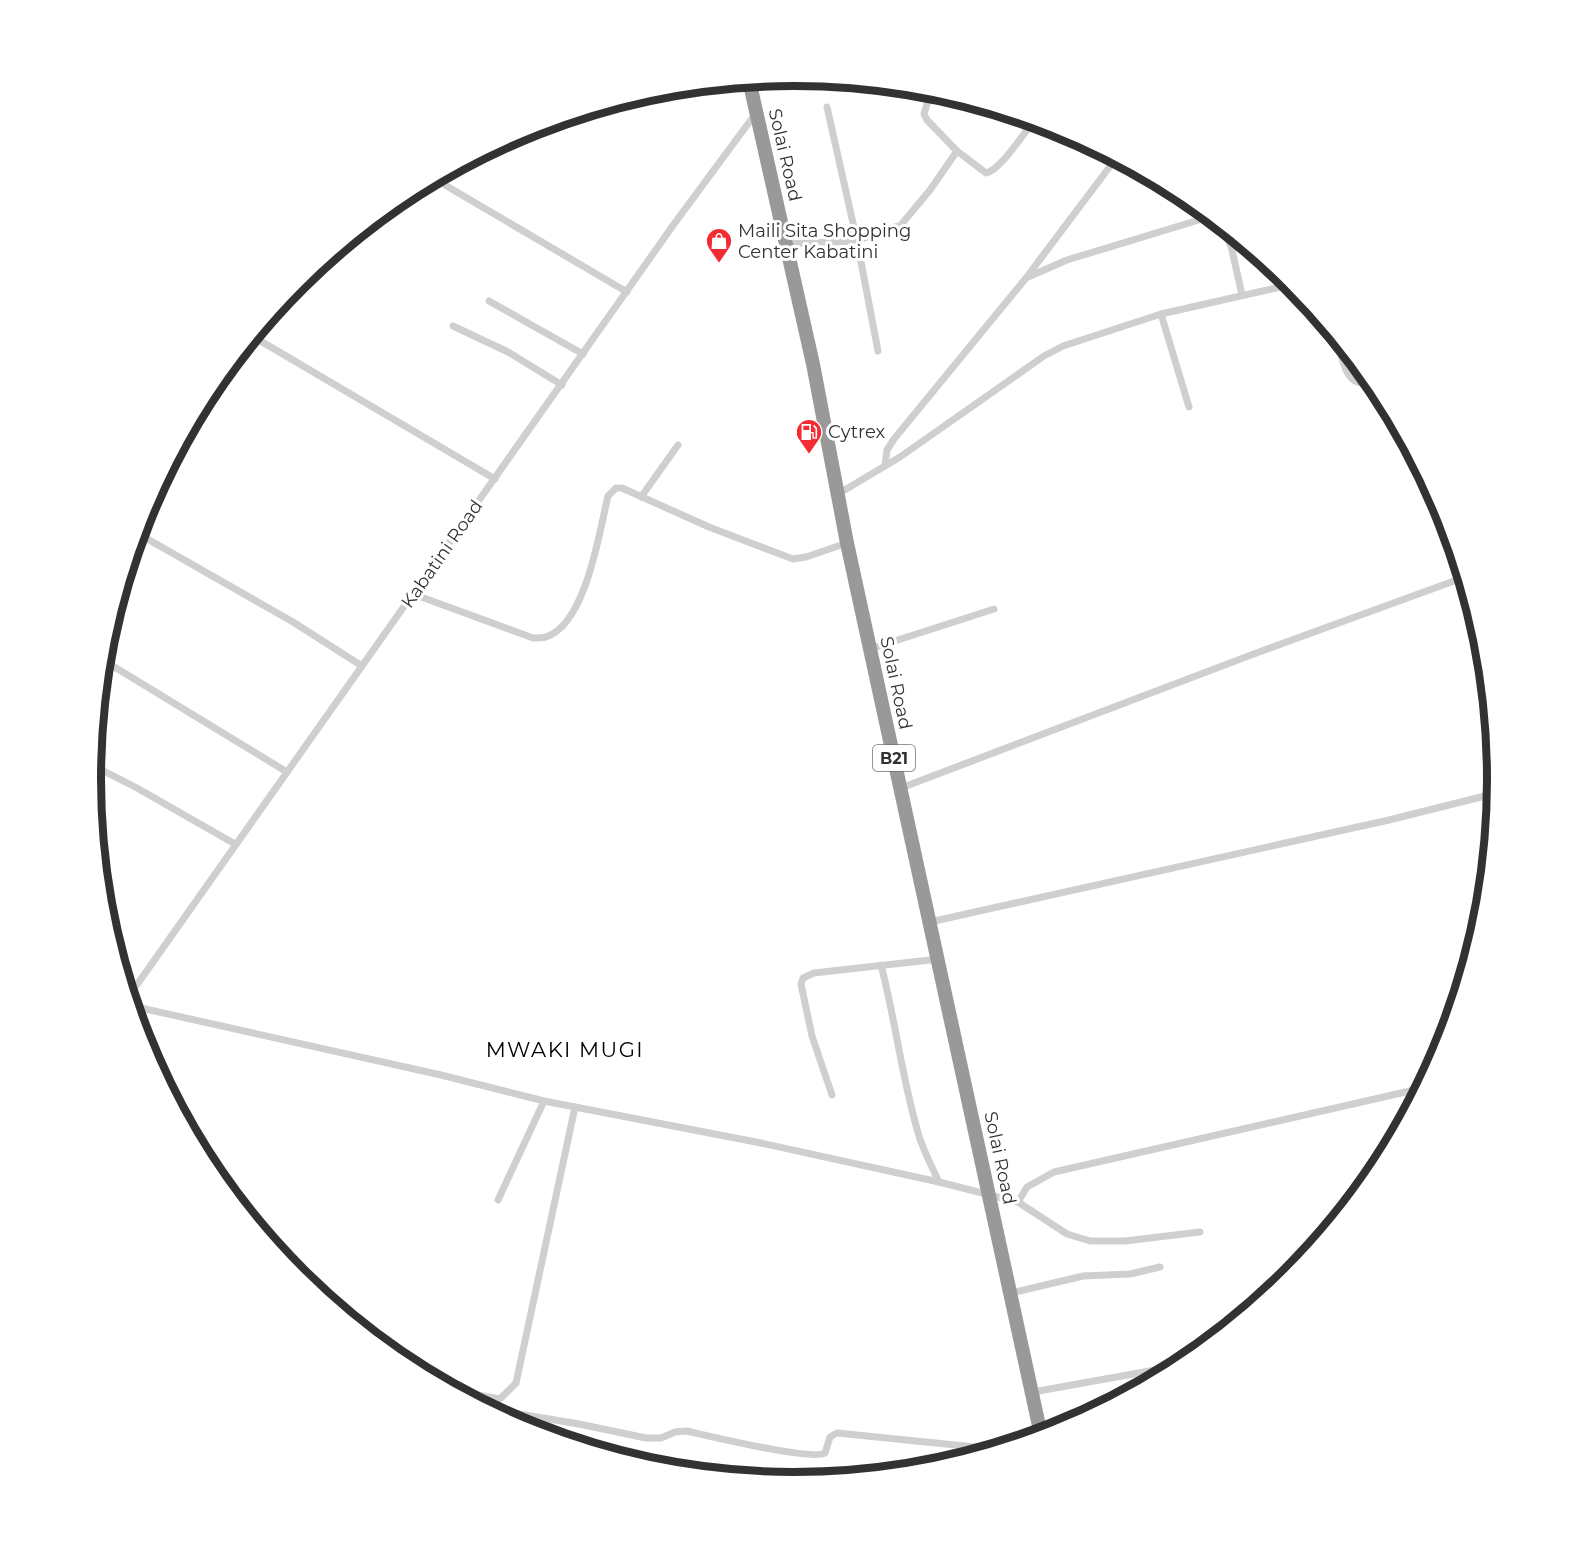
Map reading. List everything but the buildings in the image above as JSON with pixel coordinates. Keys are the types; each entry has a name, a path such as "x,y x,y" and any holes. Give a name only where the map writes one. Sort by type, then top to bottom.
{"highway":[{"name":"Solai Road","path":"750,87 787,244 847,543 1039,1427"}],"street":[{"path":"930,99 924,114 933,127 957,151 982,171 989,173 1001,163 1030,127"},
{"path":"826,107 857,241 878,351"},
{"name":"Kabatini Road","path":"134,989 674,224 756,113"},
{"path":"787,244 857,241 900,226 930,190 957,151"},
{"path":"885,465 887,450 894,439 1026,278 1112,163"},
{"path":"441,183 627,292"},
{"path":"1026,278 1067,260 1203,219"},
{"path":"1228,239 1242,295"},
{"path":"838,494 943,428 1044,356 1063,346 1161,314 1282,285"},
{"path":"489,301 583,354"},
{"path":"1161,314 1189,407"},
{"path":"453,326 508,352 562,385"},
{"path":"259,340 495,479"},
{"path":"1342,354 1350,377 1355,383 1364,383"},
{"path":"641,497 678,445"},
{"path":"413,594 532,638 547,637 562,627 578,607 587,583 608,496 616,488 793,560 847,543"},
{"path":"145,537 293,622 362,666"},
{"path":"901,788 1251,655 1458,580"},
{"path":"870,649 994,609"},
{"path":"111,665 287,772"},
{"path":"101,770 235,844"},
{"path":"930,922 1389,820 1487,795"},
{"path":"832,1095 812,1036 801,984 803,978 814,972 939,959"},
{"path":"881,965 919,1136 939,1182"},
{"path":"141,1008 441,1075 544,1101 761,1143 939,1182 1018,1202 1067,1234 1090,1241 1125,1241 1200,1232"},
{"path":"1018,1202 1027,1187 1054,1172 1413,1090"},
{"path":"498,1200 544,1101"},
{"path":"479,1395 500,1399 516,1383 575,1107"},
{"path":"1011,1293 1083,1276 1130,1274 1160,1267"},
{"path":"1033,1392 1156,1370"},
{"path":"518,1414 646,1438 661,1438 675,1432 687,1431 819,1455 825,1453 830,1437 837,1433 977,1447"}],"place":[{"name":"Maili Sita Shopping Center Kabatini","path":"719,264"},
{"name":"Cytrex","path":"809,455"}],"district":[{"name":"MWAKI MUGI","path":"565,1049"}]}
